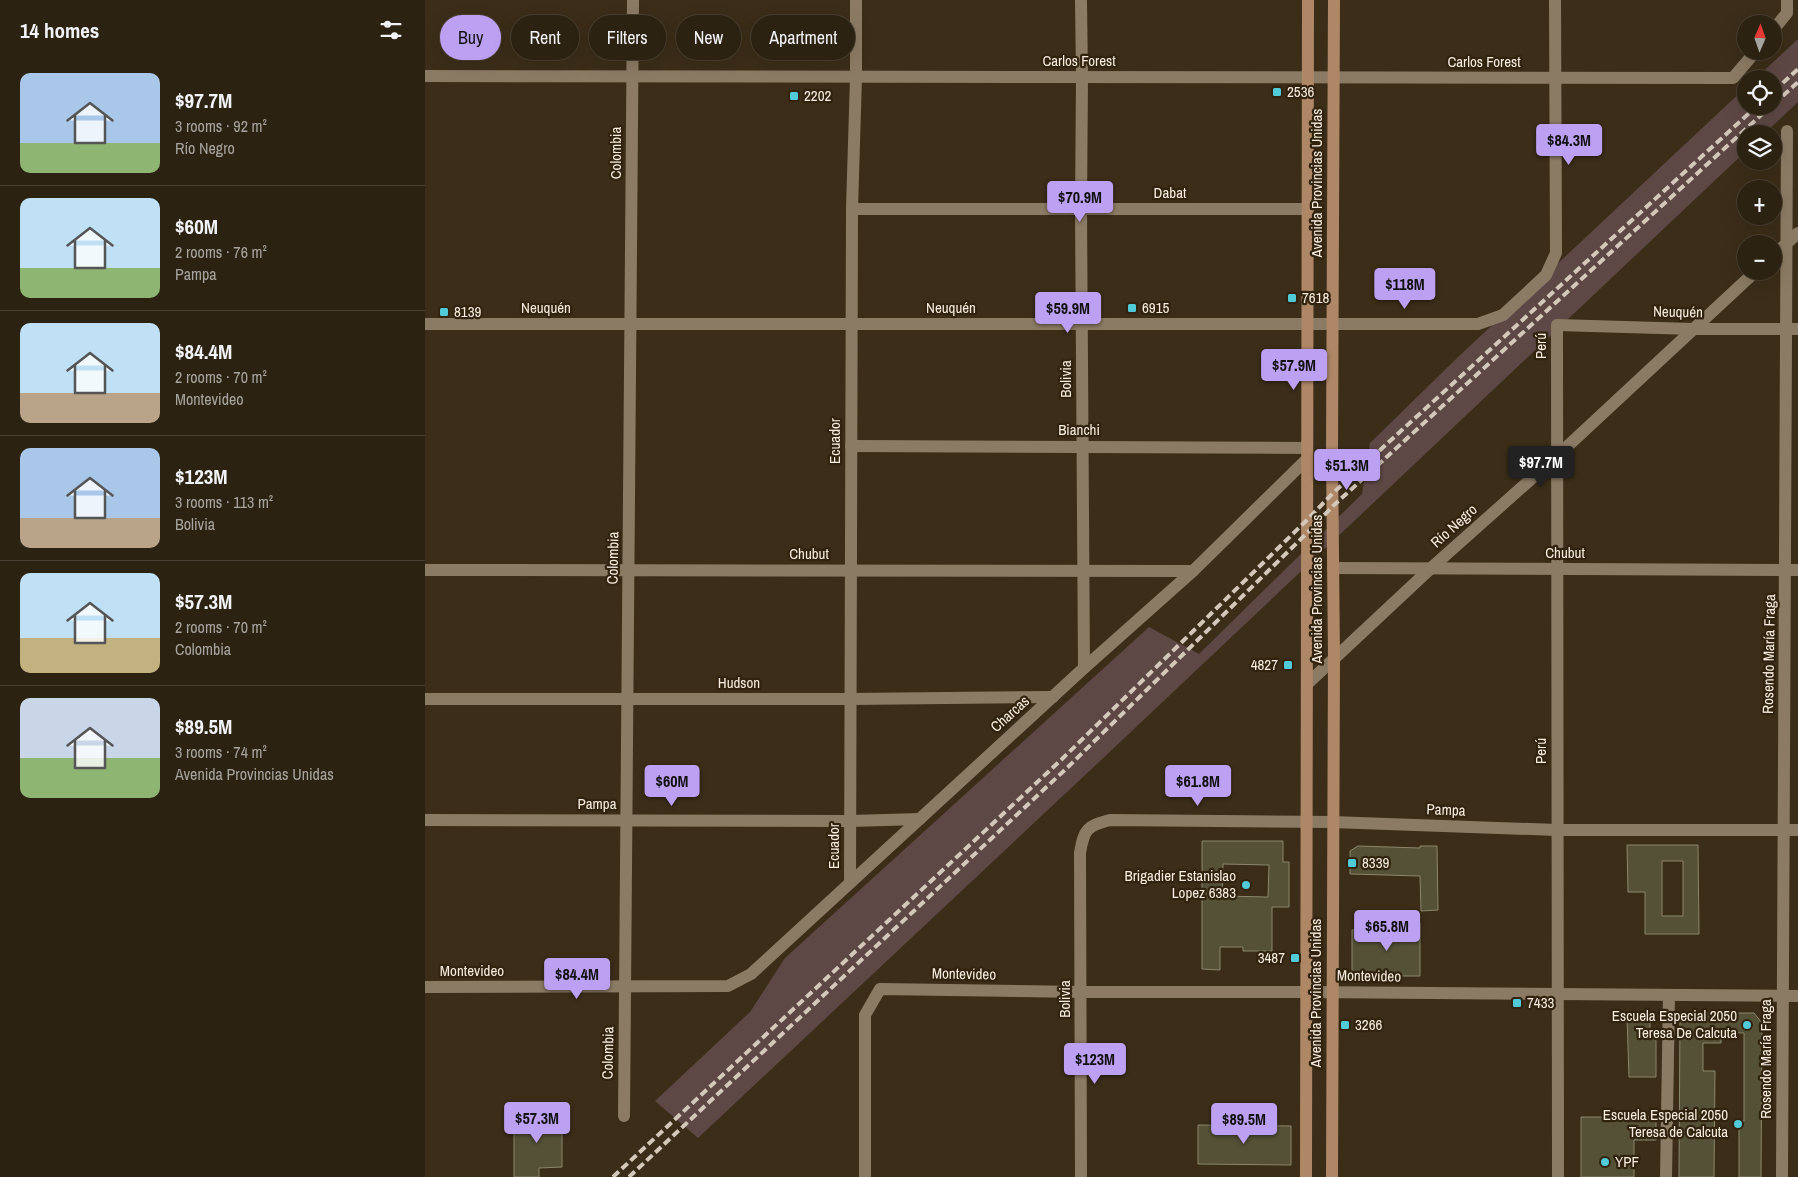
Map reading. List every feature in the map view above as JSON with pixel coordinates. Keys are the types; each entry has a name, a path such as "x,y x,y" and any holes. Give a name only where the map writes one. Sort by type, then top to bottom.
{"main road":[{"name":"Avenida Provincias Unidas","path":"1306,1177 1308,0"},
{"name":"Avenida Provincias Unidas","path":"1332,1177 1334,0"}],"street":[{"name":"Colombia","path":"624,1116 633,0"},
{"name":"Ecuador","path":"850,883 852,209 856,0"},
{"name":"Bolivia","path":"1081,0 1084,668"},
{"path":"1555,0 1555,78"},
{"path":"1783,18 1787,13 1787,0"},
{"name":"Carlos Forest","path":"425,76 1733,78 1748,60"},
{"name":"Neuquén","path":"425,324 1478,324 1503,315 1546,275 1556,254 1555,78"},
{"name":"Rosendo María Fraga","path":"1782,1177 1783,830 1792,570 1793,329 1787,242 1787,131"},
{"name":"Dabat","path":"852,209 1308,209"},
{"path":"1782,247 1798,233"},
{"name":"Río Negro","path":"1307,684 1746,280"},
{"name":"Neuquén","path":"1557,325 1693,329 1793,329"},
{"name":"Perú","path":"1557,325 1557,1177"},
{"name":"Bianchi","path":"851,446 1083,447 1307,453"},
{"name":"Charcas","path":"728,986 751,974 1053,696 1193,571 1307,453"},
{"name":"Chubut","path":"1333,568 1792,570"},
{"name":"Chubut","path":"425,570 1193,571"},
{"name":"Hudson","path":"425,699 850,699 1053,696"},
{"name":"Pampa","path":"425,820 850,821 920,819"},
{"name":"Pampa","path":"1093,825 1110,820 1332,822 1557,830 1798,830"},
{"name":"Bolivia","path":"1081,1177 1080,853 1083,836 1093,825"},
{"name":"Montevideo","path":"425,987 728,986"},
{"name":"Montevideo","path":"865,1177 865,1015 880,989 1798,996"},
{"path":"1666,1177 1669,995"}],"shaded area":[{"path":"1798,39 1798,102 1774,125 1737,125 1737,159 698,1138 655,1101 750,1012 785,958 1149,627 1199,654 1362,494 1370,443 1456,359 1737,95 1737,115 1782,115 1782,70 1765,70 1775,60 1783,60 1783,53"}],"building":[{"name":"Brigadier Estanislao Lopez 6383","path":"1202,841 1283,841 1283,862 1289,862 1289,907 1272,907 1272,951 1243,951 1243,947 1220,947 1220,970 1202,969","holes":["1223,864 1269,865 1268,897 1222,896"]},
{"path":"1627,845 1698,845 1699,934 1645,934 1645,892 1628,892","holes":["1662,861 1683,861 1683,916 1662,916"]},
{"path":"1358,846 1420,848 1420,846 1437,846 1438,910 1421,911 1420,876 1350,874 1350,851"},
{"path":"1397,923 1420,923 1420,976 1352,976 1352,930 1397,930"},
{"path":"1680,1013 1754,1013 1762,1023 1761,1177 1739,1177 1739,1121 1744,1121 1744,1033 1721,1032 1721,1043 1703,1043 1703,1071 1715,1071 1714,1177 1679,1177"},
{"path":"1627,1016 1650,1017 1650,1035 1656,1035 1656,1077 1629,1077"},
{"path":"514,1116 562,1116 562,1167 539,1168 539,1177 514,1177"},
{"path":"1581,1117 1656,1117 1656,1140 1634,1140 1634,1177 1581,1177"},
{"path":"1198,1125 1291,1126 1291,1165 1198,1164"}],"railway":[{"path":"1782,84 1798,69"},
{"path":"1782,97 1798,82"},
{"path":"613,1177 1061,760 1333,493 1747,115"},
{"path":"629,1177 1068,767 1333,506 1761,115"}],"place":[{"name":"2536","path":"1277,92"},
{"name":"2202","path":"794,96"},
{"name":"7618","path":"1292,298"},
{"name":"6915","path":"1132,308"},
{"name":"8139","path":"444,312"},
{"name":"4827","path":"1288,665"},
{"name":"8339","path":"1352,863"},
{"name":"Brigadier Estanislao Lopez 6383","path":"1246,885"},
{"name":"3487","path":"1295,958"},
{"name":"7433","path":"1517,1003"},
{"name":"3266","path":"1345,1025"},
{"name":"Escuela Especial 2050 Teresa De Calcuta","path":"1747,1025"},
{"name":"Escuela Especial 2050 Teresa de Calcuta","path":"1738,1124"},
{"name":"YPF","path":"1605,1162"}]}
